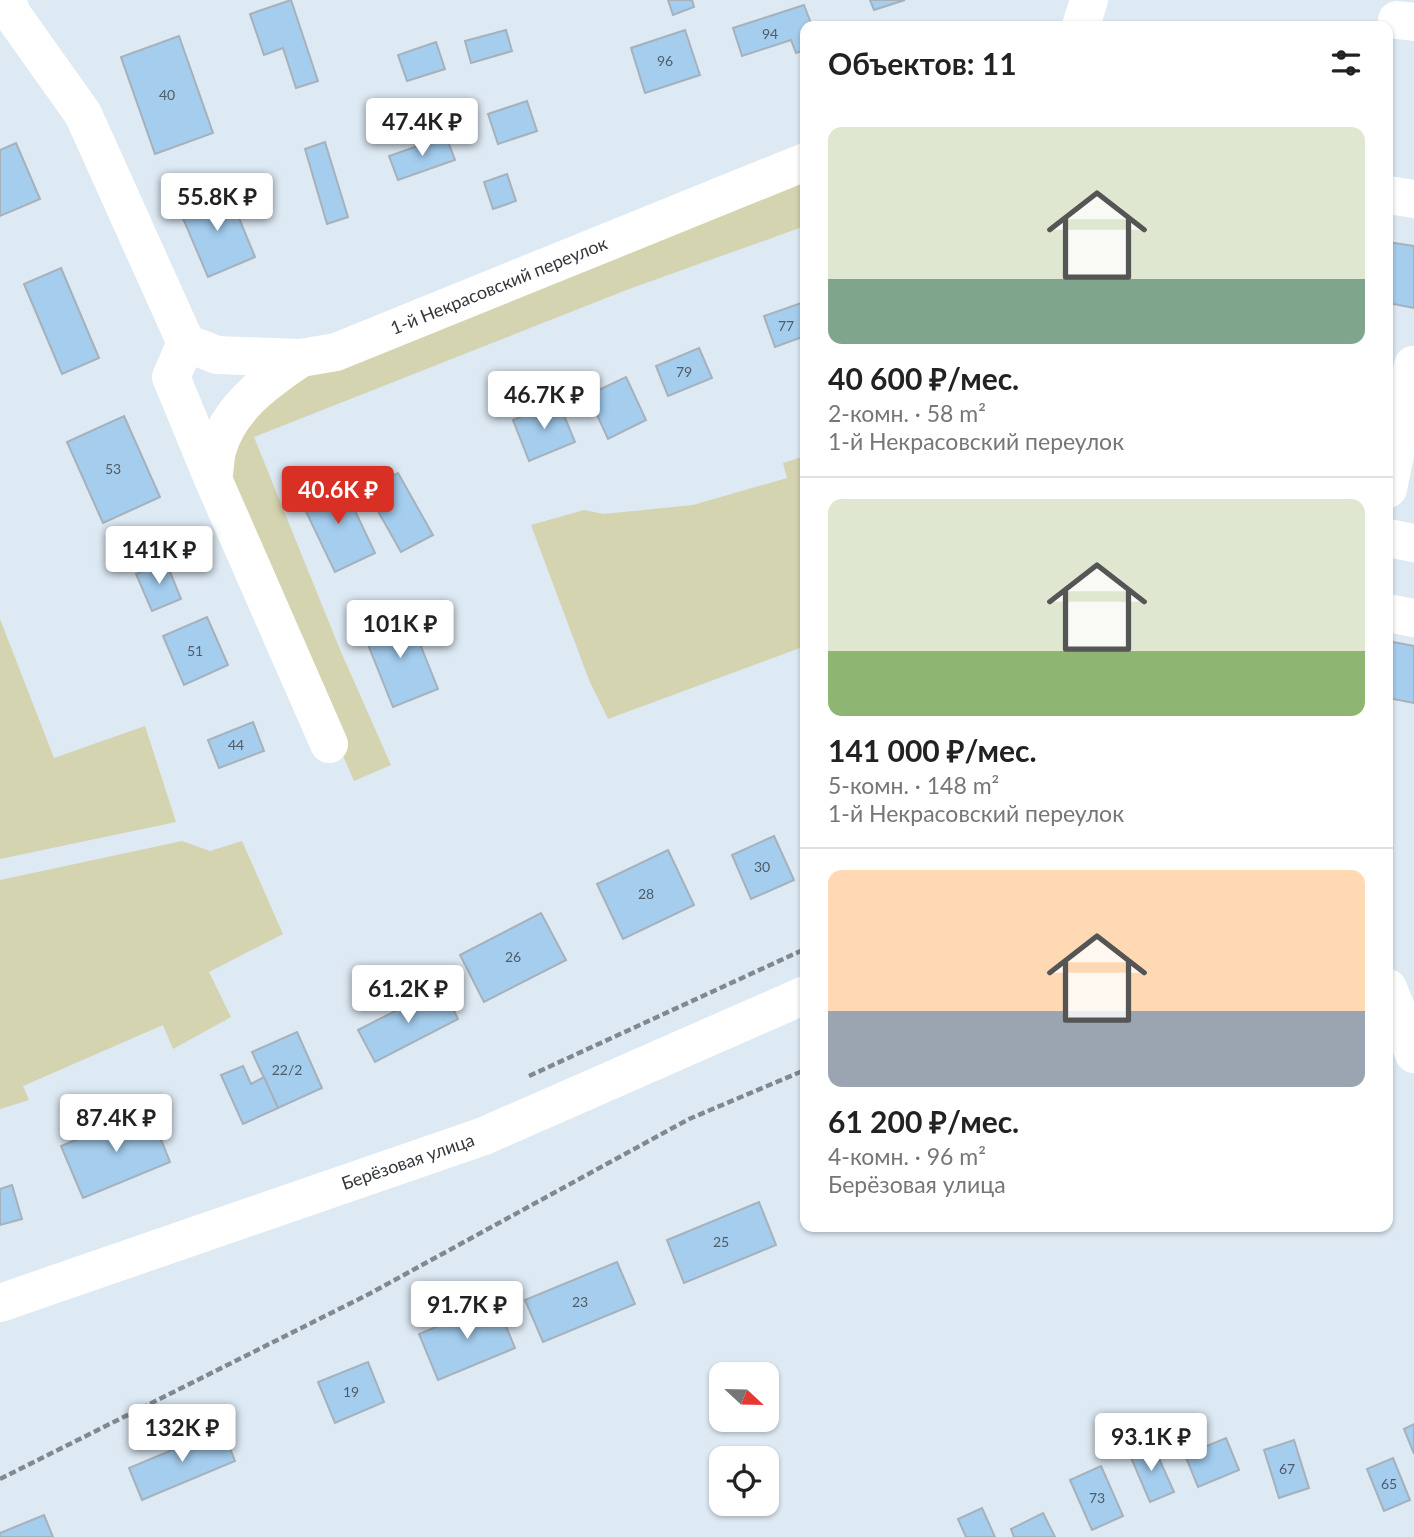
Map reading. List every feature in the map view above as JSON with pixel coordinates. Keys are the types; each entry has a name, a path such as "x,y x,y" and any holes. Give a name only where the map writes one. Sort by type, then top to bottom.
{"street":[{"path":"7,0 12,14 83,114 186,343 171,377 329,744"},
{"path":"1083,21 1089,0"},
{"name":"1-й Некрасовский переулок","path":"186,343 217,355 301,358 336,352 800,164"},
{"path":"1393,196 1414,199"},
{"path":"213,479 218,450 229,423 250,397 301,358"},
{"path":"1393,360 1414,365 1393,465"},
{"path":"1393,539 1414,543"},
{"path":"1393,614 1414,618"},
{"name":"Берёзовая улица","path":"0,1303 484,1136 800,997"},
{"path":"1393,999 1410,1036"}],"path":[{"path":"518,1081 800,951"},
{"path":"0,1479 369,1294 689,1119 800,1072"}],"green space":[{"path":"800,178 800,228 629,289 254,437 341,652 391,765 354,781 233,504 224,449 285,379"},
{"path":"800,458 800,648 608,719 589,680 531,525 584,510 604,514 693,505 787,478 783,463"},
{"path":"0,619 54,758 145,726 176,822 0,859"},
{"path":"182,841 210,851 242,841 283,934 209,972 231,1017 173,1049 163,1025 23,1086 29,1100 0,1109 0,880"}],"building":[{"path":"291,0 318,81 296,88 283,48 264,55 250,14"},
{"path":"668,0 692,0 694,7 673,15"},
{"path":"870,0 905,0 874,10"},
{"path":"804,5 810,21 800,21 800,52 796,53 791,40 742,56 733,28"},
{"path":"506,30 512,51 471,63 465,41"},
{"path":"685,30 700,75 645,93 631,48"},
{"path":"179,36 213,133 155,154 121,57"},
{"path":"436,42 445,69 407,81 398,55"},
{"path":"527,101 537,131 498,144 488,114"},
{"path":"446,136 455,160 398,180 389,156"},
{"path":"325,142 348,217 327,224 305,149"},
{"path":"16,143 40,199 0,216 0,150"},
{"path":"507,174 516,201 493,209 484,182"},
{"path":"227,189 255,257 208,277 179,209"},
{"path":"1393,243 1414,246 1414,308 1393,304"},
{"path":"61,268 99,358 62,374 24,284"},
{"path":"800,303 800,338 775,347 764,316"},
{"path":"699,348 712,378 668,396 656,366"},
{"path":"626,377 646,420 608,439 588,395"},
{"path":"558,401 575,442 529,461 513,420"},
{"path":"124,416 160,497 103,523 67,442"},
{"path":"398,473 433,535 401,552 366,490"},
{"path":"340,479 375,553 335,572 300,499"},
{"path":"166,562 181,599 152,611 136,574"},
{"path":"408,614 438,689 393,707 363,632"},
{"path":"207,617 228,665 184,685 163,636"},
{"path":"1393,642 1414,646 1414,703 1393,699"},
{"path":"253,722 264,751 219,768 208,740"},
{"path":"774,836 794,880 751,899 732,855"},
{"path":"668,850 694,905 623,939 597,884"},
{"path":"541,913 566,960 484,1002 460,955"},
{"path":"442,987 458,1019 375,1062 358,1030"},
{"path":"297,1032 322,1088 278,1108 252,1052"},
{"path":"243,1066 251,1084 264,1077 278,1108 243,1124 221,1075"},
{"path":"149,1110 170,1162 83,1198 61,1146"},
{"path":"12,1185 22,1219 0,1225 0,1189"},
{"path":"759,1202 776,1245 684,1283 667,1240"},
{"path":"617,1262 635,1304 543,1342 525,1300"},
{"path":"496,1302 515,1348 438,1380 419,1334"},
{"path":"368,1362 384,1402 335,1423 318,1382"},
{"path":"1414,1424 1414,1454 1404,1429"},
{"path":"222,1429 235,1461 142,1500 129,1468"},
{"path":"1226,1438 1239,1470 1198,1487 1185,1455"},
{"path":"1294,1440 1309,1488 1279,1498 1264,1450"},
{"path":"1152,1443 1174,1492 1150,1502 1129,1453"},
{"path":"1393,1458 1410,1500 1384,1511 1367,1469"},
{"path":"1101,1466 1123,1516 1092,1530 1070,1480"},
{"path":"982,1508 995,1537 966,1537 958,1519"},
{"path":"1043,1513 1055,1537 1014,1537 1011,1529"},
{"path":"44,1515 53,1537 0,1537 0,1533"}]}
